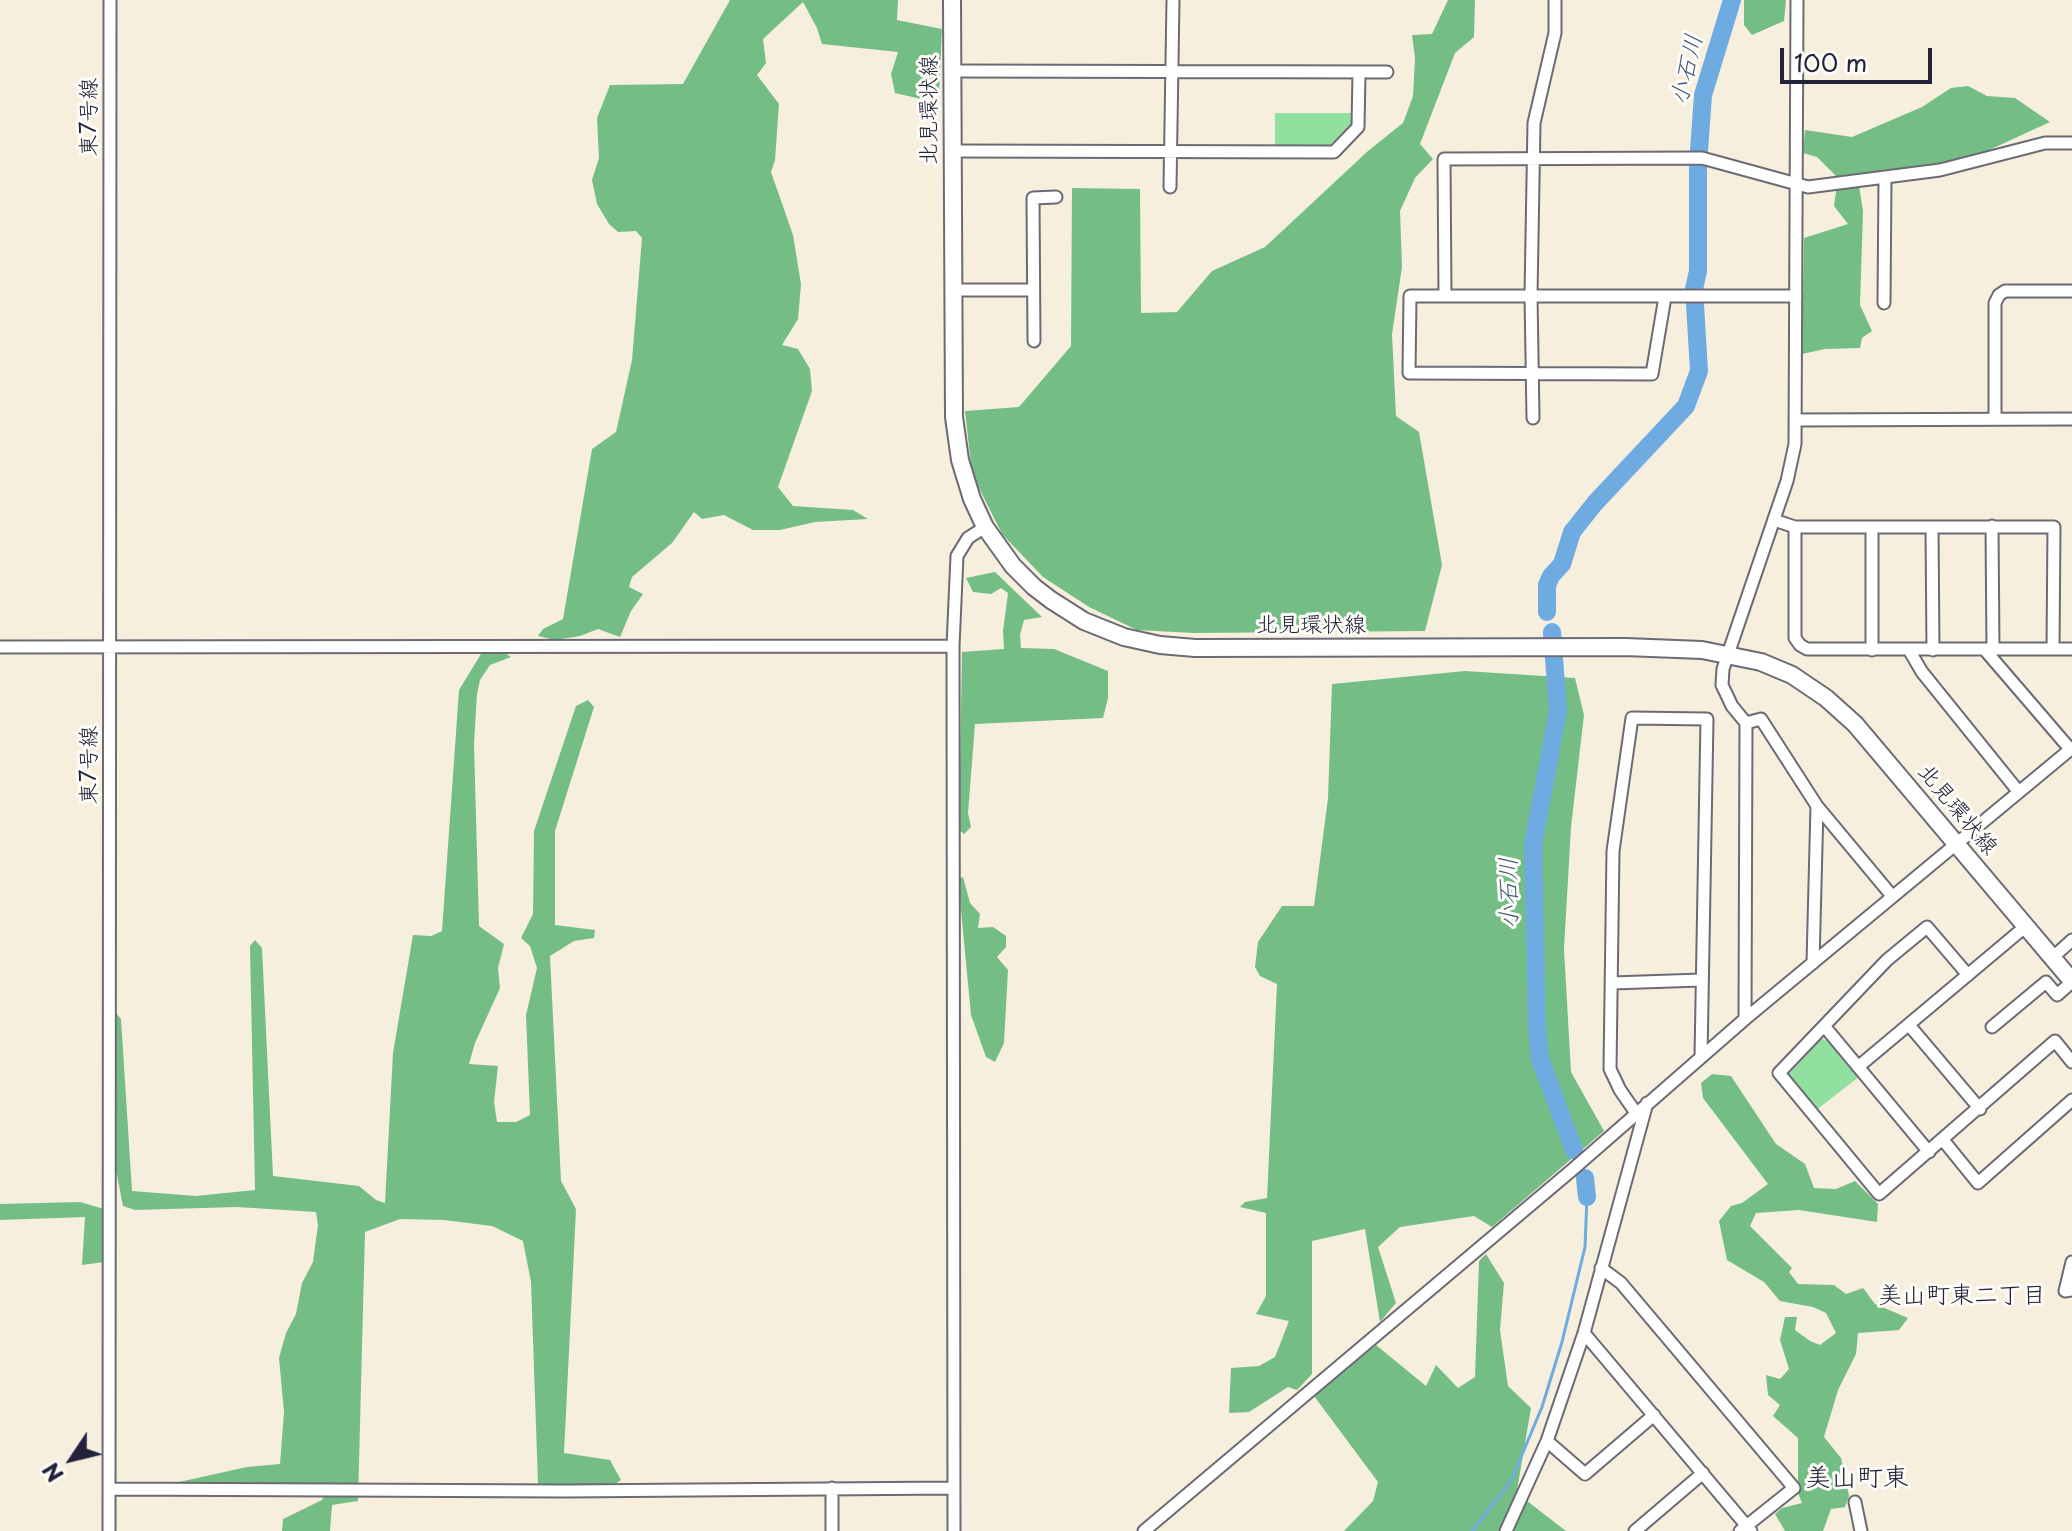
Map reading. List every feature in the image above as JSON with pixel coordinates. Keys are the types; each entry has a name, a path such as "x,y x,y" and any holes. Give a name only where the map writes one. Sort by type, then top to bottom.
{"main road":[{"name":"北見環状線","path":"952,0 953,290 956,431 960,460 985,527 1013,566 1051,600 1084,621 1124,637 1160,645 1195,648 1625,647 1702,650 1761,662 1792,675 1826,698 1855,724 2072,982"}],"street":[{"name":"東7号線","path":"109,1531 110,0"},
{"path":"1170,187 1173,0"},
{"path":"1533,418 1531,295 1534,123 1555,33 1555,0"},
{"path":"1745,1019 1746,723 1732,706 1722,685 1723,669 1774,520 1795,444 1797,0"},
{"path":"952,71 1387,72"},
{"path":"953,151 1334,152 1358,127 1359,73"},
{"path":"1445,296 1444,159 1702,158 1808,187 1940,170 2045,143 2072,143"},
{"path":"1884,303 1885,178"},
{"path":"1034,341 1033,198 1056,197"},
{"path":"953,290 1033,290"},
{"path":"1995,418 1995,303 1999,295 2005,291 2072,291"},
{"path":"1665,297 1652,374 1409,373 1410,296 1796,296"},
{"path":"1795,420 2072,419"},
{"path":"1774,520 1795,527 2054,527 2053,649"},
{"path":"1144,1531 1745,1019 2071,749 1989,650 1992,526"},
{"path":"954,1531 953,646 957,556 968,538 985,527"},
{"path":"1795,527 1795,638 1807,649 2072,649"},
{"path":"1872,527 1872,650"},
{"path":"1932,527 1933,650"},
{"path":"0,647 953,646"},
{"path":"1909,650 1931,684 2018,791"},
{"path":"1636,1113 1610,1069 1613,851 1632,718 1707,719 1701,1057"},
{"path":"1746,723 1761,719 1817,806 1892,896"},
{"path":"1813,963 1817,806"},
{"path":"1858,1067 2026,926"},
{"path":"1968,975 1927,927 1887,960 1779,1073 1879,1194 2055,1041 2072,1062"},
{"path":"2052,958 2072,940"},
{"path":"1612,983 1701,980"},
{"path":"1992,1027 2046,982 2057,995 2072,982"},
{"path":"1909,1025 1980,1109"},
{"path":"1825,1027 1929,1152"},
{"path":"1943,1140 1978,1183 2072,1100"},
{"path":"1506,1531 1547,1441 1584,1333 1647,1103"},
{"path":"2072,1262 2065,1291 2072,1290"},
{"path":"1584,1333 1703,1473 1746,1529 1794,1488 1621,1283 1601,1268"},
{"path":"1547,1441 1585,1474 1654,1415"},
{"path":"1635,1531 1703,1473"},
{"path":"832,1488 832,1531"},
{"path":"109,1489 565,1491 953,1488"},
{"path":"1855,1502 1861,1531"}],"green space":[{"path":"730,0 898,0 897,20 942,29 939,93 921,99 895,93 891,74 898,52 822,44 803,2 763,39 766,63 757,75 779,104 775,160 771,172 793,235 801,284 798,319 782,345 798,349 810,369 812,391 778,487 793,506 853,510 868,519 815,522 780,530 753,530 724,515 702,519 694,512 672,543 632,577 629,587 643,594 631,611 620,637 598,629 555,640 538,636 543,629 563,619 592,449 616,432 632,360 642,238 636,231 618,232 597,204 592,180 599,158 597,118 610,85 683,84"},
{"path":"1448,0 1475,0 1474,37 1455,53 1420,144 1433,159 1415,178 1400,211 1402,267 1392,334 1396,416 1419,432 1442,565 1425,631 1194,633 1137,630 1089,607 1043,577 1002,534 972,474 965,411 1019,407 1071,346 1072,188 1140,189 1141,313 1177,312 1212,271 1265,247 1368,151 1403,123 1413,96 1415,58 1412,35 1432,34"},
{"path":"1744,0 1786,0 1784,21 1752,35 1744,25"},
{"path":"1968,86 1987,96 2015,98 2050,122 1976,156 1940,167 1858,179 1863,211 1860,305 1872,331 1862,338 1860,348 1825,349 1802,354 1804,238 1848,224 1834,206 1838,178 1817,157 1803,153 1805,130 1852,137 1922,107 1951,88"},
{"path":"1275,113 1352,113 1351,124 1329,146 1275,146"},
{"path":"995,572 1042,617 1024,620 1021,648 1054,649 1108,671 1108,698 1103,718 975,724 968,813 971,827 964,834 959,830 962,652 1004,649 1008,593 1001,588 991,594 973,592 966,578"},
{"path":"503,652 511,657 490,665 480,680 474,744 479,926 504,944 498,968 500,988 469,1064 498,1066 494,1102 497,1122 516,1122 530,1115 526,1015 537,968 530,946 521,938 533,914 534,831 576,706 588,700 594,707 555,831 555,925 595,930 594,938 574,941 550,956 561,1181 576,1209 564,1453 610,1460 621,1480 612,1486 538,1484 531,1282 523,1241 492,1226 400,1219 365,1232 358,1501 332,1505 330,1531 282,1531 283,1519 322,1500 326,1491 183,1487 179,1482 247,1467 280,1464 284,1412 279,1358 286,1333 296,1314 302,1283 313,1262 318,1225 316,1212 237,1207 135,1210 123,1206 113,1155 116,1013 121,1019 132,1191 196,1196 255,1190 250,946 255,940 262,948 273,1176 359,1186 376,1200 385,1203 393,1053 413,935 431,936 442,931 459,690 481,654"},
{"path":"1465,671 1575,678 1584,715 1571,827 1564,949 1571,1072 1604,1131 1492,1227 1474,1216 1400,1227 1378,1247 1396,1303 1380,1322 1365,1229 1312,1241 1312,1374 1297,1390 1288,1387 1249,1412 1229,1413 1231,1368 1259,1366 1275,1357 1289,1321 1256,1314 1266,1296 1266,1213 1240,1207 1245,1202 1267,1198 1277,984 1260,976 1255,967 1258,942 1282,906 1314,906 1328,798 1332,684"},
{"path":"963,877 970,903 980,914 978,928 993,927 1006,936 1006,947 997,957 1008,970 1004,1043 995,1062 986,1057 971,1015 958,879"},
{"path":"1821,1039 1829,1040 1860,1076 1815,1111 1789,1081 1789,1074"},
{"path":"1712,1074 1731,1076 1776,1144 1805,1164 1814,1188 1836,1189 1855,1181 1878,1204 1877,1222 1799,1210 1756,1213 1750,1226 1792,1268 1789,1272 1798,1284 1834,1285 1846,1294 1863,1288 1875,1304 1908,1318 1899,1330 1858,1333 1856,1354 1838,1390 1824,1437 1841,1458 1849,1496 1845,1507 1831,1509 1823,1531 1785,1531 1775,1514 1782,1508 1802,1503 1798,1493 1798,1438 1773,1416 1780,1405 1768,1395 1766,1375 1780,1379 1789,1369 1780,1340 1785,1317 1797,1317 1795,1330 1820,1345 1836,1333 1826,1313 1813,1307 1780,1301 1764,1282 1727,1260 1719,1221 1731,1206 1742,1203 1768,1184 1703,1098 1701,1083"},
{"path":"80,1202 104,1209 104,1262 82,1265 85,1217 0,1220 0,1204"},
{"path":"1486,1254 1504,1283 1500,1330 1508,1386 1531,1408 1516,1496 1566,1531 1344,1531 1373,1501 1378,1482 1314,1396 1376,1345 1426,1386 1436,1365 1458,1388 1475,1377 1479,1261"}],"waterway":[{"name":"小石川","path":"1699,151 1703,95 1732,0"},
{"name":"小石川","path":"1694,289 1698,271 1698,164"},
{"name":"小石川","path":"1547,612 1547,585 1562,564 1572,532 1595,503 1686,406 1699,371 1695,304"},
{"name":"小石川","path":"1552,632 1558,711 1533,844 1537,1029 1540,1059 1574,1150"},
{"name":"小石川","path":"1585,1178 1587,1197"},
{"name":"小石川","path":"1472,1531 1511,1481 1542,1407 1562,1342 1585,1247 1587,1197"}],"district":[{"name":"美山町東二丁目","path":"1962,1296"},
{"name":"美山町東","path":"1857,1479"}]}
